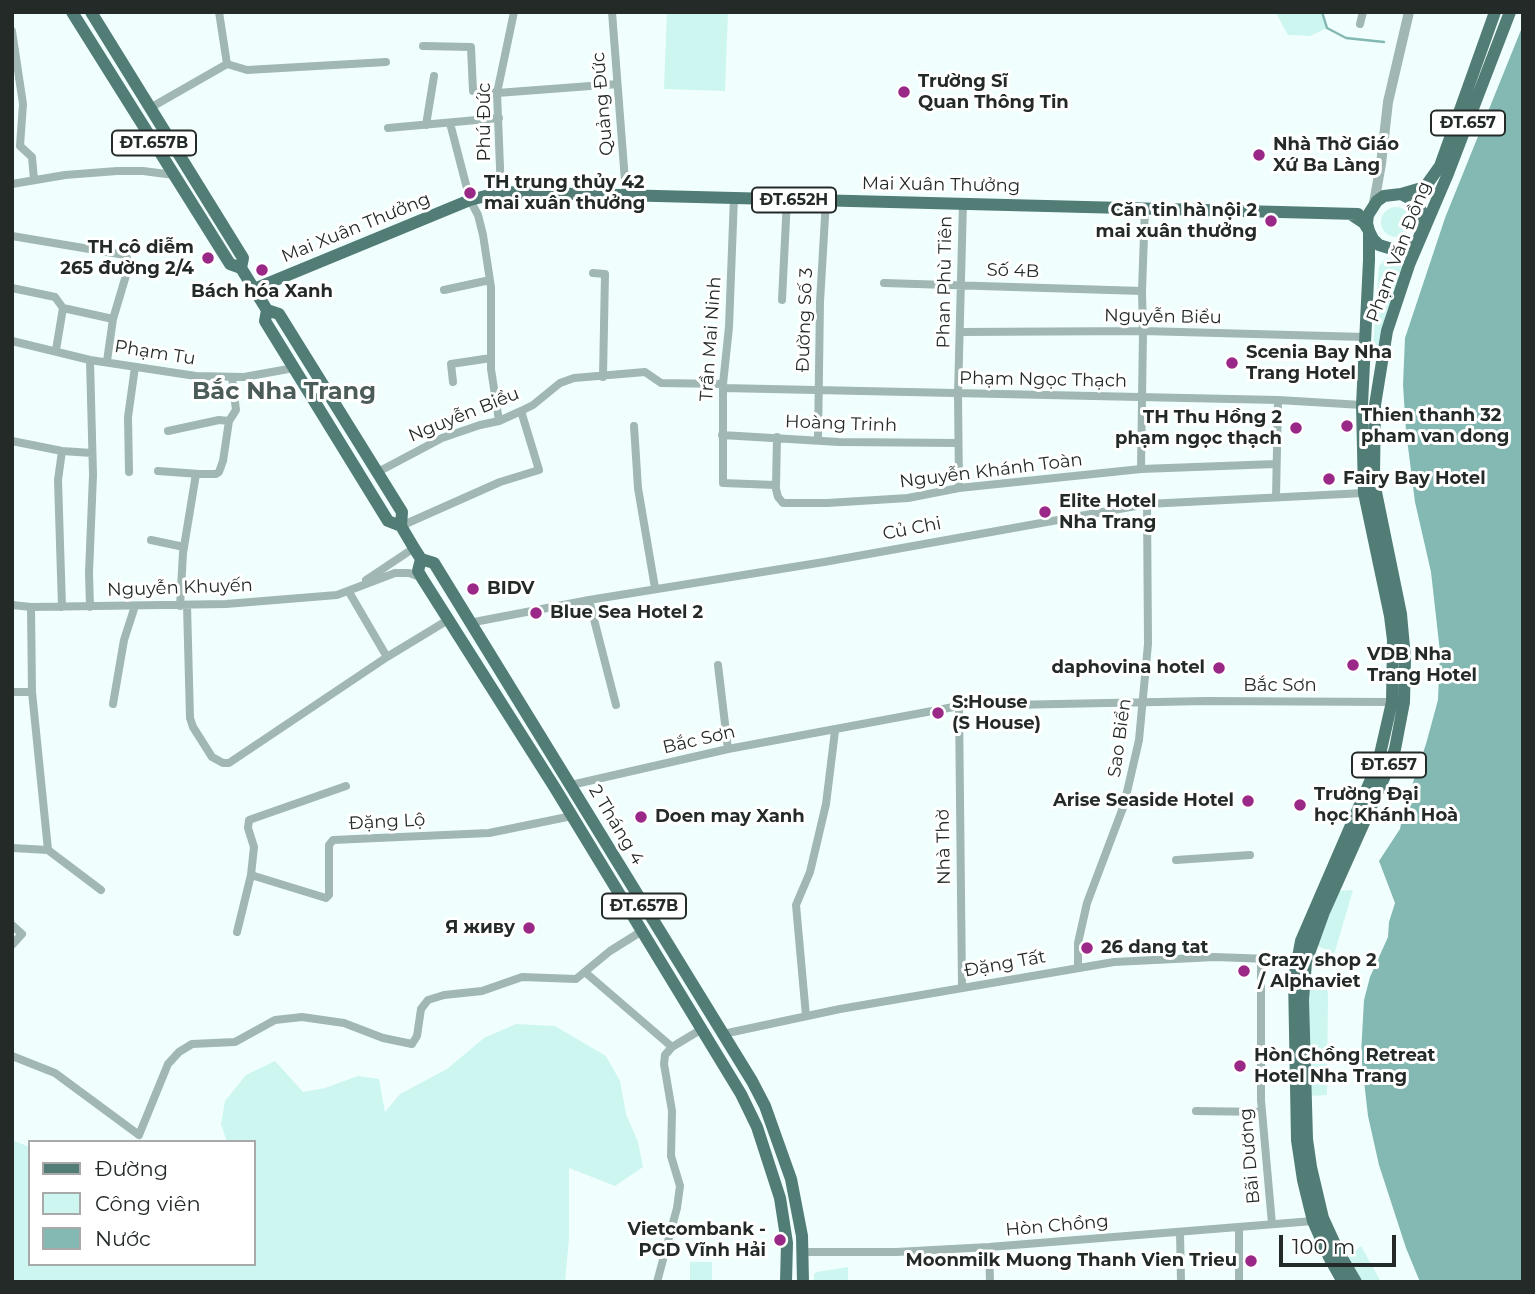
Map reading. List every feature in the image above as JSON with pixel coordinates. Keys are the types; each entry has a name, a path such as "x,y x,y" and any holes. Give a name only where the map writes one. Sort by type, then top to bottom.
{"main road":[{"name":"2 Tháng 4","path":"72,12 230,264 241,268 267,310 279,314 402,512 401,526 418,554 434,563 765,1106 787,1162 800,1223 803,1282"},
{"name":"2 Tháng 4","path":"91,12 243,258 241,268"},
{"name":"Phạm Văn Đồng","path":"1401,194 1425,187 1440,166 1495,12"},
{"name":"Phạm Văn Đồng","path":"1370,492 1373,436 1384,346 1395,302 1510,12"},
{"name":"Mai Xuân Thưởng","path":"254,289 470,200 501,192 1145,207 1352,215 1362,214 1372,207"},
{"name":"ĐT.657","path":"1369,232 1367,223 1372,207 1384,196 1401,194"},
{"path":"1352,215 1364,223 1379,245 1395,250 1412,246 1422,233 1424,225 1421,208 1401,194"},
{"name":"Phạm Văn Đồng","path":"1343,1282 1329,1257 1303,1180 1297,1140 1294,1001 1315,907 1378,763 1398,702 1390,616 1370,492 1362,405 1369,232"},
{"name":"2 Tháng 4","path":"267,310 265,321 388,521 401,526"},
{"name":"2 Tháng 4","path":"418,554 418,571 422,578 555,788 741,1094 757,1127 780,1198 787,1244 786,1282"},
{"path":"555,788 571,785"},
{"path":"710,1042 723,1034"},
{"name":"Phạm Văn Đồng","path":"1318,1219 1356,1282"},
{"path":"787,1244 803,1252"}],"street":[{"path":"219,12 227,64"},
{"name":"Phú Đức","path":"501,192 498,93 514,12"},
{"name":"Quảng Đức","path":"612,12 626,194"},
{"path":"1360,24 1363,12"},
{"path":"1372,207 1377,195 1388,102 1409,12"},
{"path":"12,31 23,104 20,146 32,157 34,180"},
{"path":"423,46 471,47 473,91 498,93 617,84"},
{"path":"150,108 227,64 247,70 386,62"},
{"path":"426,125 434,76"},
{"path":"388,128 499,117"},
{"path":"450,123 470,200 478,215 491,280 491,358 499,421"},
{"path":"1381,164 1386,183 1401,194"},
{"path":"12,184 117,171 174,175"},
{"name":"Trần Mai Ninh","path":"734,197 729,327 723,386 723,483 776,486"},
{"path":"782,300 787,199"},
{"name":"Đường Số 3","path":"818,440 820,302 826,200"},
{"name":"Phan Phù Tiên","path":"959,488 958,394 963,203"},
{"path":"1141,469 1145,207"},
{"path":"12,236 125,256 128,261 127,272 113,319 107,361"},
{"path":"593,273 605,274 603,377"},
{"path":"444,290 491,280"},
{"name":"Số 4B","path":"884,283 1142,291"},
{"path":"12,288 55,297 63,308 113,319"},
{"path":"56,350 63,308"},
{"name":"Nguyễn Biểu","path":"960,332 1143,331 1365,337"},
{"name":"Phạm Tu","path":"12,341 90,360 196,376 232,377 294,368"},
{"path":"453,382 451,364 491,358"},
{"path":"90,360 90,607"},
{"path":"129,472 128,417 135,367"},
{"name":"Nguyễn Biểu","path":"376,473 425,446 521,411 533,405 560,383 581,377 645,372 661,383 723,386"},
{"path":"158,471 196,474 219,472 229,421 236,410 232,377"},
{"name":"Phạm Ngọc Thạch","path":"723,386 1141,399 1278,400 1362,405"},
{"path":"1276,497 1278,400"},
{"path":"401,526 500,482 539,470 521,411"},
{"path":"168,432 229,421"},
{"path":"634,425 638,488 655,588"},
{"name":"Hoàng Trinh","path":"722,435 958,443"},
{"path":"776,486 777,437"},
{"path":"12,442 62,451 92,453"},
{"path":"62,451 58,480 62,607"},
{"name":"Nguyễn Khánh Toàn","path":"776,486 779,500 789,504 908,498 959,488 1141,469 1276,464"},
{"path":"196,474 184,547 183,605 190,718 212,757 229,763 387,657 448,620"},
{"name":"Củ Chi","path":"469,623 655,588 824,562 1147,504 1370,492"},
{"name":"Sao Biển","path":"1078,967 1078,943 1090,891 1130,787 1139,740 1147,644 1147,504"},
{"path":"150,540 184,547"},
{"name":"Nguyễn Khuyến","path":"349,592 418,554"},
{"name":"Nguyễn Khuyến","path":"12,605 183,605 310,598 349,592 395,573 409,573 422,578"},
{"path":"349,592 387,657"},
{"path":"589,600 615,705"},
{"path":"113,704 124,640 135,606"},
{"path":"31,607 32,692 48,850"},
{"path":"718,665 728,749"},
{"path":"12,692 32,692"},
{"name":"Bắc Sơn","path":"571,785 728,749 958,706 1141,702 1398,702"},
{"name":"Nhà Thờ","path":"958,706 962,987"},
{"path":"806,1016 796,905 810,872 826,804 835,731"},
{"path":"237,932 251,875 254,848 248,828 249,820 346,786"},
{"name":"Đặng Lộ","path":"251,875 326,898 329,895 329,845 333,840 489,833 572,816"},
{"path":"12,848 48,850 101,890"},
{"path":"1176,860 1250,855"},
{"path":"12,925 22,933 12,945"},
{"path":"12,1056 55,1073 139,1135 168,1064 179,1052 192,1044 235,1042 275,1020 302,1017 344,1023 383,1038 412,1044 421,1009 433,998 482,991 522,977 576,979 610,951 642,931"},
{"name":"Đặng Tất","path":"723,1034 806,1016 1078,967 1153,959 1301,961"},
{"name":"Bãi Dương","path":"1261,959 1262,1112 1272,1224"},
{"path":"586,973 672,1047"},
{"path":"657,1282 677,1208 680,1186 671,1156 673,1111 664,1064 665,1055 672,1047 702,1029"},
{"path":"1196,1111 1262,1112"},
{"name":"Hòn Chồng","path":"803,1252 896,1252 989,1247 1318,1219"},
{"path":"1239,1227 1239,1282"},
{"path":"1180,1231 1181,1282"},
{"path":"989,1247 990,1282"}],"green space":[{"path":"667,12 728,12 725,91 664,89"},
{"path":"1271,12 1322,12 1327,28 1310,36 1288,35 1277,15"},
{"path":"1396,207 1407,211 1411,222 1407,233 1396,237 1385,233 1381,222 1385,211"},
{"path":"1387,258 1398,260 1403,269 1386,315 1378,348 1375,349 1379,266"},
{"path":"1353,890 1333,958 1325,949 1315,945 1337,891"},
{"path":"1325,977 1328,995 1327,1095 1309,1096 1308,984"},
{"path":"516,1024 555,1026 606,1056 620,1081 626,1114 638,1142 643,1167 615,1186 569,1168 569,1239 565,1282 12,1282 12,1140 28,1146 28,1266 256,1266 256,1140 226,1140 221,1124 225,1101 246,1075 275,1061 303,1092 325,1088 358,1076 379,1079 385,1112 400,1094 447,1069 484,1038"},
{"path":"1361,1246 1381,1282 1363,1282 1348,1258"},
{"path":"690,1262 712,1262 712,1282 690,1282"},
{"path":"848,1267 848,1282 814,1282 814,1274 817,1272"}],"water":[{"path":"1523,25 1523,1282 1420,1282 1379,1165 1368,1116 1361,1054 1364,1000 1370,977 1388,937 1395,903 1379,861 1400,829 1438,700 1440,652 1431,572 1415,502 1406,431 1403,385 1405,338 1445,218"}],"waterway":[{"path":"1322,12 1327,28 1346,38 1384,42"}],"place":[{"name":"Trường Sĩ Quan Thông Tin","path":"904,92"},
{"name":"Nhà Thờ Giáo Xứ Ba Làng","path":"1259,155"},
{"name":"TH trung thủy 42 mai xuân thưởng","path":"470,193"},
{"name":"Căn tin hà nội 2 mai xuân thưởng","path":"1271,221"},
{"name":"TH cô diễm 265 đường 2/4","path":"208,258"},
{"name":"Bách hóa Xanh","path":"262,270"},
{"name":"Scenia Bay Nha Trang Hotel","path":"1232,363"},
{"name":"Thien thanh 32 pham van dong","path":"1347,426"},
{"name":"TH Thu Hồng 2 phạm ngọc thạch","path":"1296,428"},
{"name":"Fairy Bay Hotel","path":"1329,479"},
{"name":"Elite Hotel Nha Trang","path":"1045,512"},
{"name":"BIDV","path":"473,589"},
{"name":"Blue Sea Hotel 2","path":"536,613"},
{"name":"VDB Nha Trang Hotel","path":"1353,665"},
{"name":"daphovina hotel","path":"1219,668"},
{"name":"S:House (S House)","path":"938,713"},
{"name":"Arise Seaside Hotel","path":"1248,801"},
{"name":"Trường Đại học Khánh Hoà","path":"1300,805"},
{"name":"Doen may Xanh","path":"641,817"},
{"name":"Я живу","path":"529,928"},
{"name":"26 dang tat","path":"1087,948"},
{"name":"Crazy shop 2 / Alphaviet","path":"1244,971"},
{"name":"Hòn Chồng Retreat Hotel Nha Trang","path":"1240,1066"},
{"name":"Vietcombank - PGD Vĩnh Hải","path":"780,1240"},
{"name":"Moonmilk Muong Thanh Vien Trieu","path":"1251,1261"}],"district":[{"name":"Bắc Nha Trang","path":"284,392"}]}
